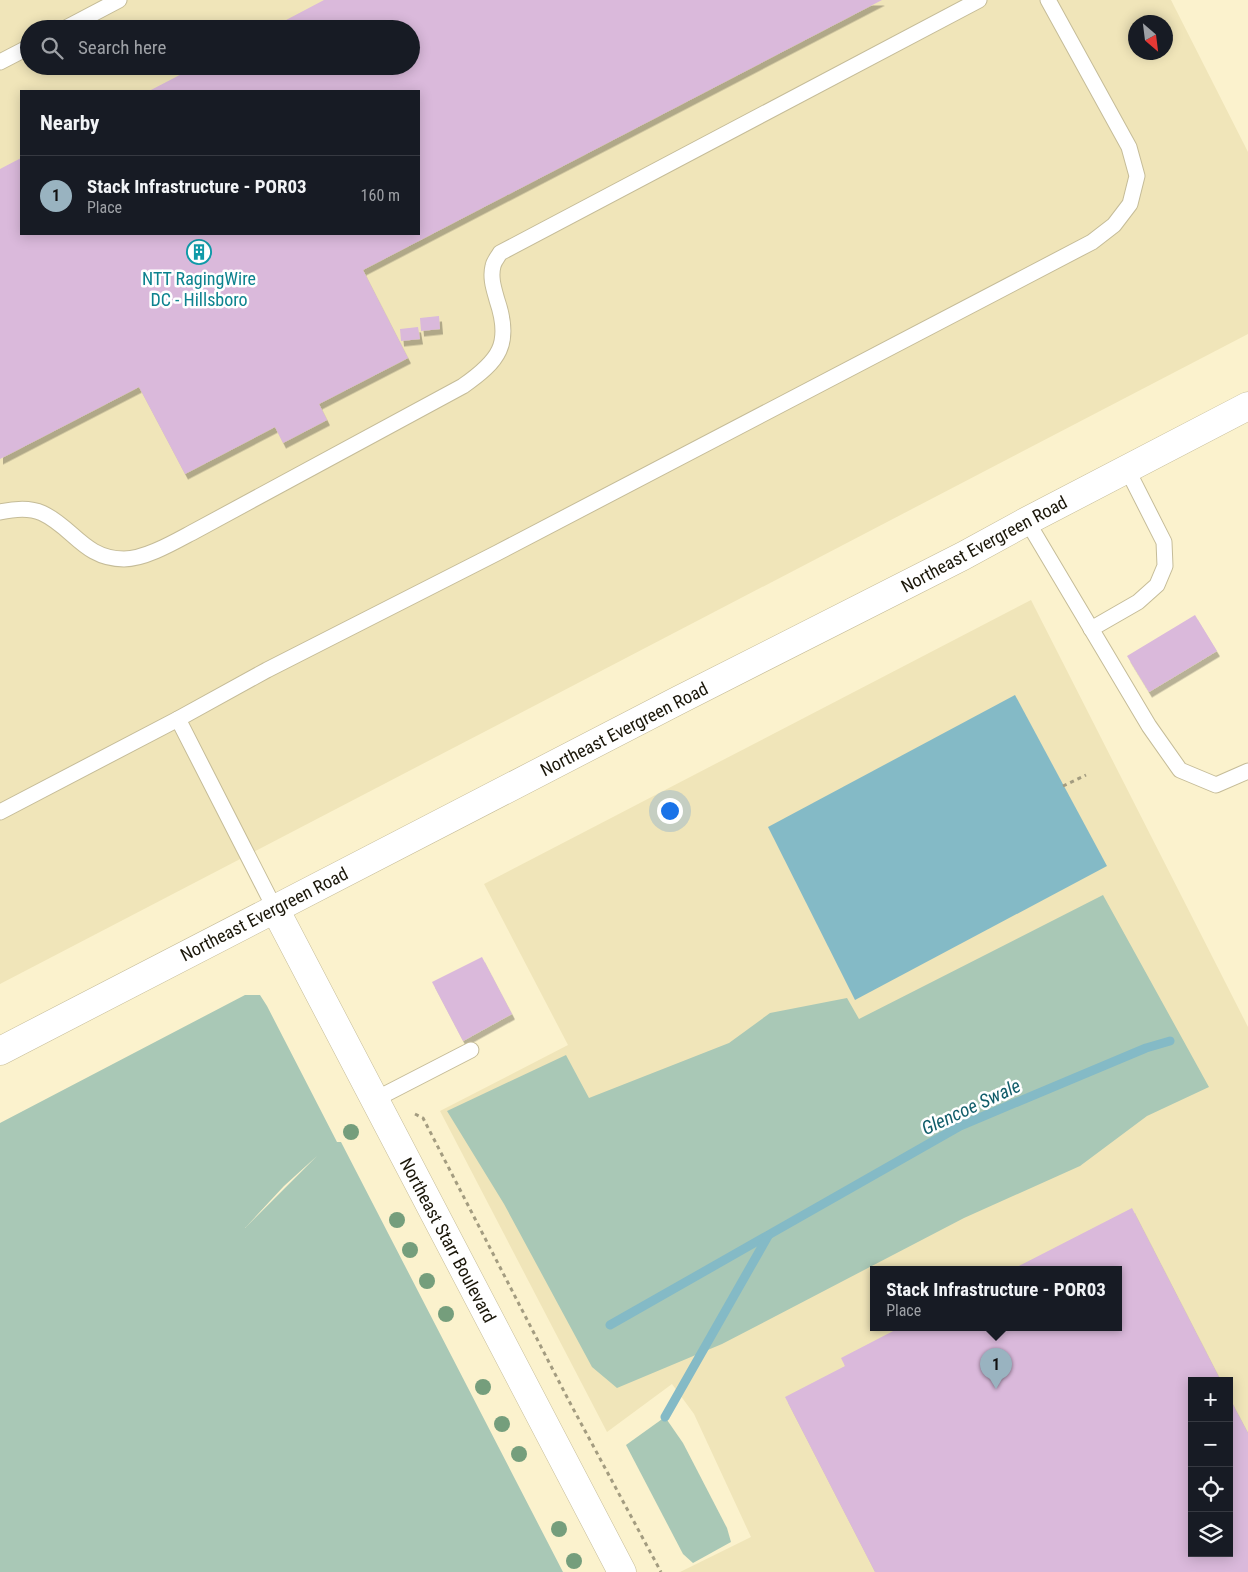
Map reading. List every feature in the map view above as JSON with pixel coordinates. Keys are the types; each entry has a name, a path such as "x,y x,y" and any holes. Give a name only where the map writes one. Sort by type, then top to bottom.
{"main road":[{"name":"Northeast Evergreen Road","path":"0,1051 963,556 1248,406"},
{"name":"Northeast Starr Boulevard","path":"275,909 622,1572"}],"lane":[{"path":"81,20 119,0"},
{"path":"0,512 15,509 41,512 81,544 109,558 126,559 158,550 195,531 463,386 480,374 500,351 504,339 501,312 492,283 493,266 500,253 979,0"},
{"path":"0,812 178,720 267,670 497,553 1083,246 1114,225 1130,204 1137,176 1129,147 1048,0"},
{"path":"0,62 20,52"},
{"path":"1091,629 1138,602 1157,584 1165,566 1164,542 1127,469"},
{"path":"1027,521 1149,726 1180,770 1216,785 1248,771"},
{"path":"178,720 275,909"},
{"path":"374,1100 471,1050"}],"path":[{"path":"1063,786 1086,775"},
{"path":"423,1118 661,1572"}],"shaded area":[{"path":"0,0 1171,0 1248,152 1248,334 0,984"},
{"path":"1031,600 1248,1027 1248,1572 680,1572 751,1537 694,1414 672,1384 607,1432 440,1111 568,1045 484,884"}],"green space":[{"path":"1103,895 1209,1087 1147,1116 1080,1166 964,1218 722,1344 617,1388 592,1367 504,1204 447,1111 566,1055 589,1098 729,1043 770,1013 847,998 859,1019"},
{"path":"245,995 260,995 337,1142 341,1142 563,1572 0,1572 0,1123","holes":["317,1156 245,1228 284,1186"]},
{"path":"665,1417 683,1443 727,1528 731,1542 693,1563 683,1554 626,1445"}],"water":[{"path":"1015,695 1107,866 855,1000 768,827"}],"building":[{"name":"NTT RagingWire DC - Hillsboro","path":"324,0 882,0 363,270 408,358 319,404 327,420 283,443 275,427 185,474 139,387 0,459 0,169 20,159 20,235 420,235 420,90 151,90 180,75 420,75 420,20 286,20"},
{"path":"439,316 440,329 421,331 420,318"},
{"path":"418,327 420,339 401,341 400,329"},
{"path":"1195,615 1217,651 1149,692 1127,656"},
{"path":"482,957 512,1014 463,1041 432,982"},
{"path":"1132,1208 1219,1377 1188,1377 1188,1557 1233,1557 1233,1405 1248,1433 1248,1572 875,1572 785,1397 845,1366 841,1358 893,1331 1122,1331 1122,1266 1019,1266"}],"waterway":[{"name":"Glencoe Swale","path":"610,1325 960,1126 1146,1048 1170,1041"},
{"path":"665,1417 768,1236"}],"place":[{"name":"NTT RagingWire DC - Hillsboro","path":"199,252"},
{"name":"Stack Infrastructure - POR03","path":"996,1389"}]}
